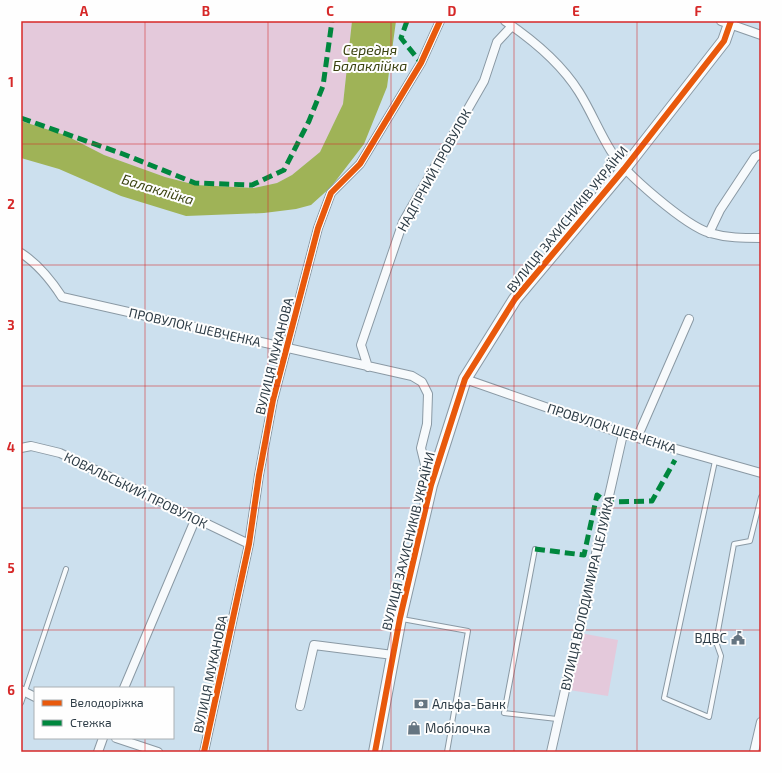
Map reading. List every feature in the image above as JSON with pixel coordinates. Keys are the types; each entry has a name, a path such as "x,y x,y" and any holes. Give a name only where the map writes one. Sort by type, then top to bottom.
{"street":[{"name":"ВУЛИЦЯ МУКАНОВА","path":"204,752 249,544 259,475 273,400 288,348 318,228 331,192 360,164 421,63 440,21"},
{"path":"728,22 761,35"},
{"name":"ВУЛИЦЯ ЗАХИСНИКІВ УКРАЇНИ","path":"375,752 400,618 430,485 465,379 515,299 624,169 724,41 728,22"},
{"path":"509,24 532,40 556,63 579,92 611,152 624,169 691,225 710,233 734,238 761,238"},
{"name":"НАДГІРНИЙ ПРОВУЛОК","path":"368,367 361,345 403,222 484,81 497,42 509,24"},
{"path":"710,233 720,210 755,157 761,154"},
{"name":"ПРОВУЛОК ШЕВЧЕНКА","path":"21,253 32,260 62,296 412,376 422,382 428,394 428,424 421,448 430,485"},
{"path":"637,438 689,319"},
{"name":"ПРОВУЛОК ШЕВЧЕНКА","path":"465,379 623,434 761,472"},
{"name":"ВУЛИЦЯ ВОЛОДИМИРА ЦЕЛУЙКА","path":"551,752 557,719 623,434"},
{"name":"КОВАЛЬСЬКИЙ ПРОВУЛОК","path":"21,448 31,446 60,453 195,520 249,544"},
{"path":"124,687 195,520"},
{"path":"300,706 314,645 393,655"},
{"path":"24,691 34,696"},
{"path":"754,752 761,722"},
{"path":"98,752 103,739"},
{"path":"119,739 158,752"}],"lane":[{"path":"715,460 664,698 709,717 721,656 716,642 734,544 750,541 761,497"},
{"path":"535,549 504,713 557,719"},
{"path":"21,703 66,569"},
{"path":"400,618 468,631 447,752"}],"shaded area":[{"path":"21,21 352,21 343,104 320,152 292,175 277,183 254,188 196,185 165,177 104,155 65,135 21,121"},
{"path":"580,633 618,640 608,696 569,690"}],"water":[{"name":"Середня Балаклійка","path":"352,21 396,21 387,87 364,144 331,187 311,205 296,209 264,213 186,216 121,196 59,169 21,158 21,121 65,135 104,155 165,177 196,185 254,188 277,183 292,175 320,152 343,104"}],"marked path":[{"path":"21,118 123,154 195,183 252,185 284,170 309,121 323,86 332,21"},
{"path":"407,21 401,38 421,63"},
{"path":"535,549 584,555 597,495 607,502 652,501 675,460"}],"cycle path":[{"path":"204,752 249,544 259,475 273,400 318,228 331,193 360,164 421,63 440,21"},
{"path":"375,752 400,618 431,485 465,379 515,299 624,169 724,41 731,21"}],"place":[{"name":"ВДВС","path":"738,638"},
{"name":"Альфа-Банк","path":"421,704"},
{"name":"Мобілочка","path":"414,728"}],"water label":[{"name":"Балаклійка","path":"158,189"}]}
